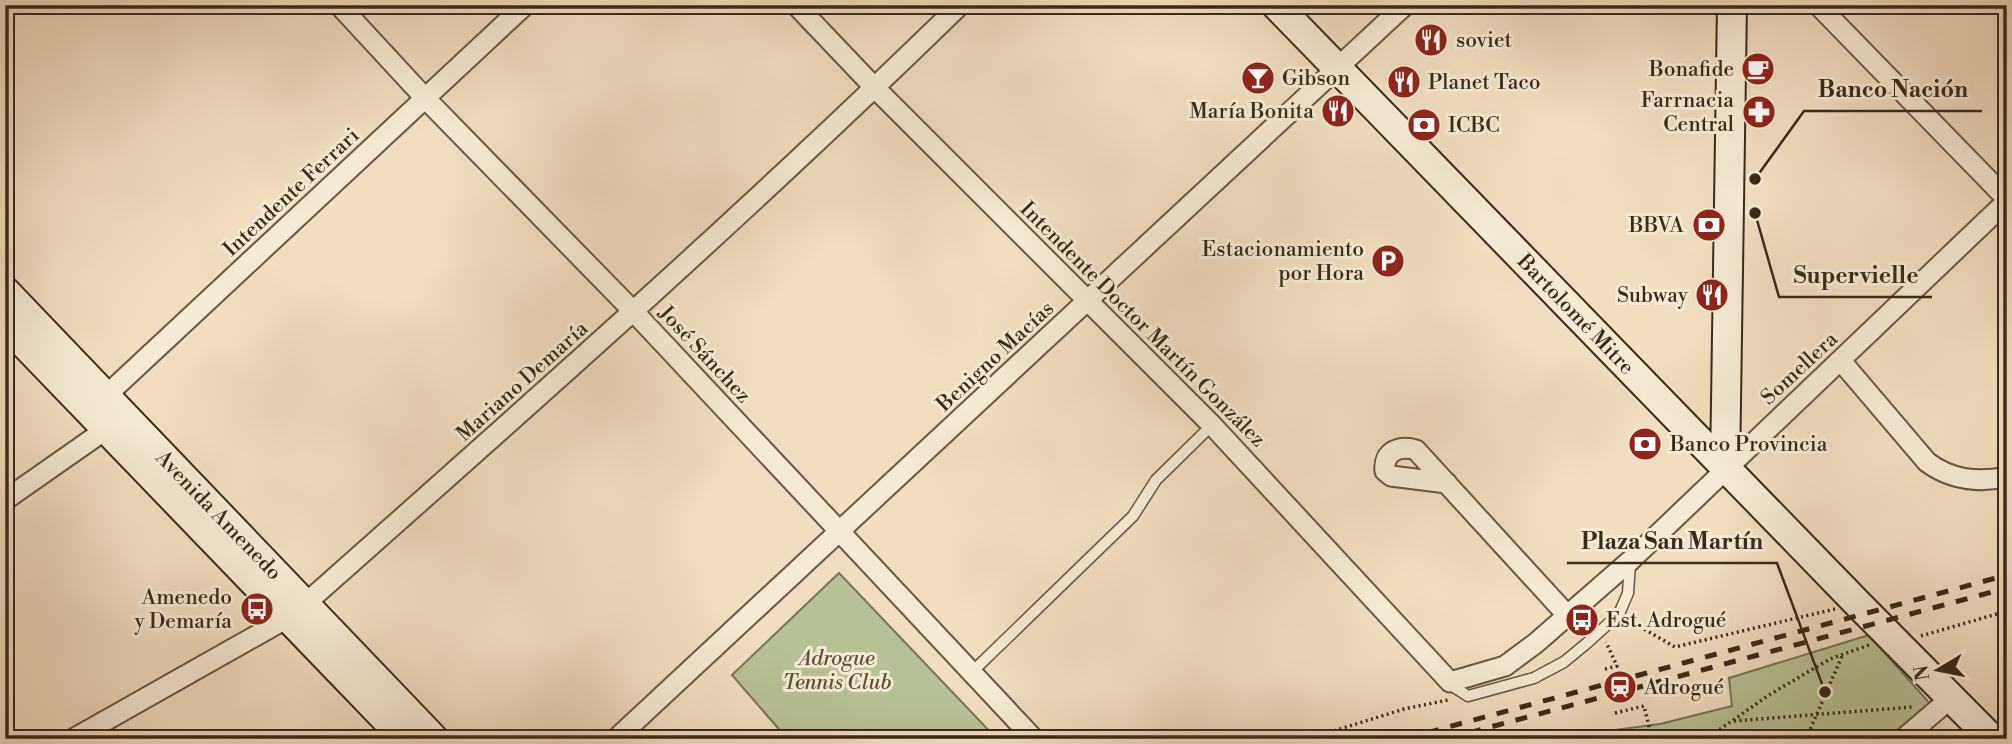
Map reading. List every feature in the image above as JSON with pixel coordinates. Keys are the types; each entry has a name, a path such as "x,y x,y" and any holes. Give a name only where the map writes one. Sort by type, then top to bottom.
{"street":[{"name":"José Sánchez","path":"339,5 425,98 634,312 1034,739"},
{"name":"Intendente Ferrari","path":"5,500 106,414 425,98 525,5"},
{"name":"Intendente Doctor Martín González","path":"796,5 875,88 1212,425 1450,682"},
{"name":"Mariano Demaría","path":"73,739 297,610 634,312 875,88 960,5"},
{"name":"Bartolomé Mitre","path":"1276,5 1882,628 1948,701 1992,739"},
{"name":"Benigno Macías","path":"616,739 1405,5"},
{"path":"1725,468 1731,5"},
{"path":"1818,5 2007,200"},
{"name":"Somellera","path":"1450,682 1505,666 1631,560 2007,200"},
{"name":"Avenida Amenedo","path":"5,290 106,414"},
{"name":"Avenida Amenedo","path":"5,324 106,414 297,610 434,739"},
{"path":"1841,361 1927,462 1939,471 1950,476 1972,479 2007,477"},
{"path":"1447,483 1567,615"},
{"name":"Avenida Amenedo","path":"297,610 405,739"},
{"path":"1903,739 1948,701"}],"lane":[{"path":"972,672 1133,516 1156,480 1212,425"},
{"path":"1450,682 1468,696 1534,678 1564,662 1619,614 1628,593 1631,560"}],"path":[{"path":"1619,614 1675,647 1882,628 1917,638 2007,611"},
{"path":"1706,739 1819,665 1843,654 1882,628"},
{"path":"1601,631 1617,666 1605,669"},
{"path":"1806,739 1843,654"},
{"path":"1308,739 1404,709 1468,696"},
{"path":"1732,721 1948,701"},
{"path":"1615,713 1644,706 1651,739"}],"green space":[{"name":"Adrogue Tennis Club","path":"839,573 997,739 780,739 784,735 732,675"},
{"path":"1869,635 1932,706 1891,739 1547,739 1660,724 1732,706 1729,678"}],"railway":[{"path":"1404,739 2007,575"},
{"path":"1446,739 2007,588"}],"place":[{"name":"soviet","path":"1431,40"},
{"name":"Bonafide","path":"1758,69"},
{"name":"Gibson","path":"1258,78"},
{"name":"Planet Taco","path":"1404,82"},
{"name":"María Bonita","path":"1338,111"},
{"name":"Farrnacia Central","path":"1759,112"},
{"name":"ICBC","path":"1424,125"},
{"name":"Banco Nación","path":"1755,179"},
{"name":"Supervielle","path":"1755,213"},
{"name":"BBVA","path":"1709,225"},
{"name":"Estacionamiento por Hora","path":"1388,261"},
{"name":"Subway","path":"1712,295"},
{"name":"Banco Provincia","path":"1645,444"},
{"name":"Amenedo y Demaría","path":"257,609"},
{"name":"Est. Adrogué","path":"1582,620"},
{"name":"Adrogué","path":"1620,687"},
{"name":"Plaza San Martín","path":"1825,692"}]}
